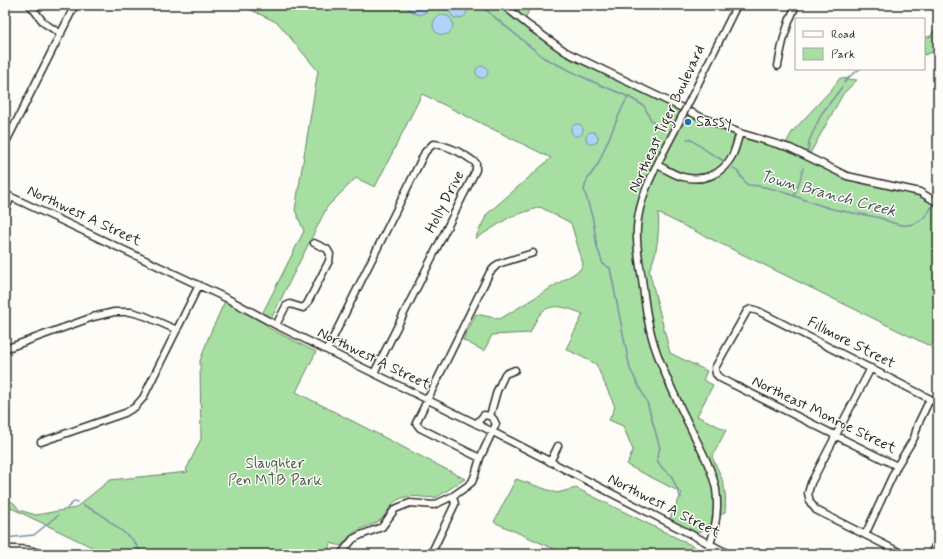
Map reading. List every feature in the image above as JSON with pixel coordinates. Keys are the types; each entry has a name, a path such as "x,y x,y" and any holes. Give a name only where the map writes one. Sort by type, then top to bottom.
{"street":[{"path":"30,5 44,23 61,34"},
{"path":"5,144 7,136 75,5"},
{"path":"503,5 566,52 697,115 740,133 790,148 847,176 920,192 937,202"},
{"name":"Northeast Tiger Boulevard","path":"706,554 710,544 717,514 716,489 702,452 672,390 656,352 649,325 644,295 637,245 637,227 640,208 645,192 737,5"},
{"path":"778,66 782,40 796,5"},
{"path":"658,165 681,177 702,179 709,177 724,168 731,158 740,133"},
{"name":"Holly Drive","path":"327,350 425,152 433,144 442,144 468,157 476,163 476,170 374,373"},
{"name":"Northwest A Street","path":"5,194 228,298 276,325 492,432 729,554"},
{"path":"5,210 11,197"},
{"path":"276,325 286,306 290,304 303,308 307,304 329,261 330,254 327,249 314,243"},
{"path":"480,458 418,427 416,423 490,272 498,264 533,253"},
{"path":"41,442 125,413 135,407 143,398 199,285"},
{"name":"Fillmore Street","path":"716,374 715,368 730,340 747,311 751,309 758,311 938,403"},
{"path":"5,349 93,317 114,312 131,312 145,316 177,330"},
{"path":"871,368 811,483 808,493 810,502 816,510 904,554"},
{"path":"490,416 497,391 505,374 515,370"},
{"name":"Northeast Monroe Street","path":"716,374 720,378 897,466 865,535"},
{"path":"897,466 914,438 918,424 930,399"},
{"path":"341,554 353,539 382,527 395,509 410,503 434,505 453,496 472,482 480,458 496,424 494,418 484,415 476,424"},
{"path":"550,462 558,446"},
{"path":"431,554 455,504 453,496"},
{"path":"931,554 938,540"},
{"path":"6,549 24,548 40,554"},
{"path":"6,549 12,554"}],"green space":[{"name":"Slaughter Pen MTB Park","path":"241,5 532,5 522,24 570,59 671,104 753,134 752,139 784,147 792,132 831,90 840,78 857,80 843,94 808,157 847,175 925,195 938,205 938,350 658,213 659,226 657,242 654,258 649,270 670,353 707,371 703,380 713,385 697,416 726,430 712,457 725,490 725,512 698,534 669,520 682,493 627,465 633,450 623,426 609,420 615,407 596,364 566,349 583,314 562,307 551,307 545,309 539,315 530,333 492,335 484,351 463,340 476,314 500,319 580,270 583,264 571,223 540,207 510,217 475,239 487,214 551,158 422,94 375,187 356,178 327,207 267,327 316,352 296,392 465,479 437,497 406,497 396,501 383,518 374,524 355,532 341,546 330,543 329,553 333,554 106,554 5,505 5,497 15,504 19,510 36,515 75,508 110,480 188,472 186,470 201,439 200,361 209,336 225,301 259,320 304,231 295,210 318,71 278,23"},
{"path":"938,22 938,50 925,55 925,38 931,36"},
{"path":"516,479 557,493 576,488 701,550 699,554 565,554 494,522"}],"water":[{"path":"404,5 430,5 426,12 419,15"},
{"path":"449,5 467,5 465,16 454,18 449,11"},
{"path":"443,15 450,18 453,25 450,32 443,35 436,32 433,25 436,18"},
{"path":"484,66 487,67 487,77 480,78 477,77 476,70 477,67"},
{"path":"579,124 582,125 582,135 575,136 572,135 571,128 572,125"},
{"path":"594,132 597,133 597,143 590,144 587,143 586,136 587,133"}],"waterway":[{"name":"Town Branch Creek","path":"480,5 544,58 589,80 629,97 644,106 651,120 657,125"},
{"path":"844,83 850,76 859,70"},
{"path":"808,151 809,141 822,113 842,87"},
{"path":"629,97 618,117 598,164 587,180 584,189 593,220 597,247 603,264 610,268 630,369 647,402 660,448 657,457 658,462 663,469 671,475 681,498"},
{"name":"Town Branch Creek","path":"687,139 690,139 724,161"},
{"name":"Town Branch Creek","path":"733,168 738,172 747,185 770,188 826,207 880,218 900,225 917,223 927,214 935,202"},
{"path":"794,196 803,168"},
{"path":"67,508 75,501 77,502"},
{"path":"83,505 99,513 133,540 142,554"},
{"path":"5,538 34,535 58,515"}],"place":[{"name":"Sassy","path":"688,122"}]}
